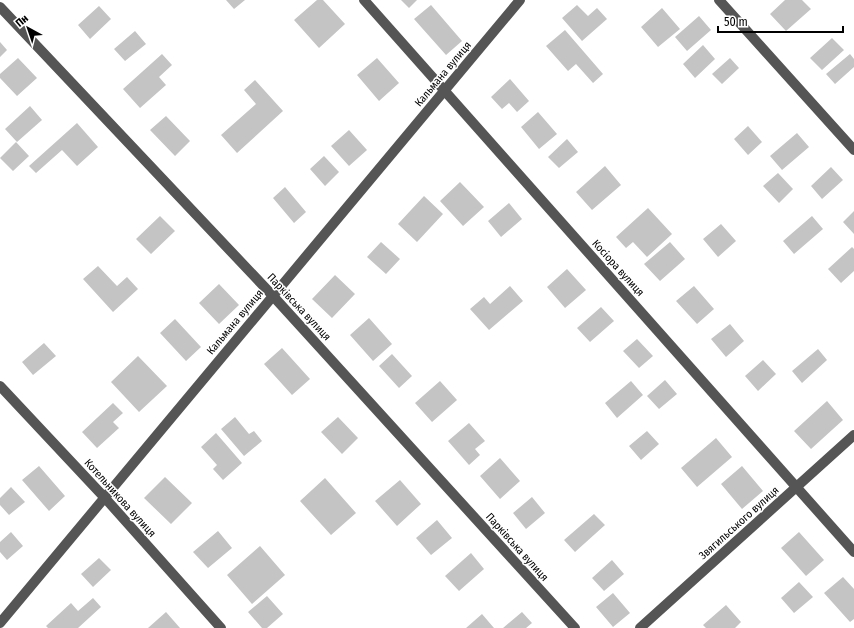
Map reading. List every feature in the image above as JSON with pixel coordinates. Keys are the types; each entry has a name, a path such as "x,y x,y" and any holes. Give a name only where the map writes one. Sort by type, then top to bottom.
{"street":[{"name":"Косіора вулиця","path":"364,0 854,552"},
{"name":"Кальмана вулиця","path":"0,623 520,0"},
{"path":"719,0 854,150"},
{"name":"Парківська вулиця","path":"0,7 273,296 574,628"},
{"name":"Котельникова вулиця","path":"0,386 105,498 221,628"},
{"name":"Звягильського вулиця","path":"640,628 854,435"}],"building":[{"path":"226,0 245,0 234,9"},
{"path":"317,0 323,0 345,24 319,48 294,20"},
{"path":"401,0 417,0 409,8"},
{"path":"785,0 802,0 811,9 786,31 770,14"},
{"path":"431,5 462,41 446,55 414,19"},
{"path":"577,5 588,16 597,8 607,19 582,41 562,18"},
{"path":"99,6 111,19 90,39 78,25"},
{"path":"662,8 680,29 658,47 641,27"},
{"path":"699,16 711,30 687,51 675,37"},
{"path":"565,30 603,74 593,83 576,64 568,71 546,46"},
{"path":"135,31 146,44 125,61 114,49"},
{"path":"832,38 844,50 822,70 810,58"},
{"path":"0,42 7,50 0,57"},
{"path":"703,45 715,59 695,78 683,64"},
{"path":"162,54 172,65 159,77 166,85 140,108 123,89"},
{"path":"850,54 854,59 854,67 835,84 826,74"},
{"path":"18,58 37,78 17,96 0,78 0,74"},
{"path":"377,58 399,83 379,101 357,75"},
{"path":"730,58 739,68 722,84 712,74"},
{"path":"510,79 529,101 517,112 509,103 502,109 491,97"},
{"path":"255,80 283,111 237,153 221,135 256,104 244,90"},
{"path":"30,106 42,120 17,142 5,129"},
{"path":"538,112 557,134 539,149 521,127"},
{"path":"166,116 190,141 175,156 150,130"},
{"path":"77,123 98,147 77,166 62,150 36,173 29,166"},
{"path":"748,126 762,142 748,155 734,139"},
{"path":"349,130 367,150 349,166 331,146"},
{"path":"797,133 809,147 782,170 770,156"},
{"path":"567,139 578,152 559,168 548,157"},
{"path":"16,142 29,156 13,171 0,158"},
{"path":"324,156 339,172 325,186 310,169"},
{"path":"605,166 621,185 592,210 576,192"},
{"path":"831,167 843,180 822,199 811,186"},
{"path":"778,173 793,189 779,203 763,186"},
{"path":"460,182 484,207 463,226 440,201"},
{"path":"285,187 306,212 294,223 273,198"},
{"path":"424,196 443,214 417,242 398,224"},
{"path":"509,203 522,219 501,237 488,221"},
{"path":"648,208 672,234 647,257 633,242 626,248 616,237"},
{"path":"854,211 854,234 843,222"},
{"path":"160,216 175,231 151,254 136,239"},
{"path":"812,216 823,229 794,254 783,241"},
{"path":"721,224 736,241 718,257 703,239"},
{"path":"381,242 400,259 386,274 367,257"},
{"path":"670,242 685,259 660,281 644,264"},
{"path":"852,247 854,249 854,271 841,283 828,269"},
{"path":"98,266 117,286 127,277 138,289 113,312 83,279"},
{"path":"567,269 586,290 565,308 547,287"},
{"path":"335,275 355,294 332,318 312,299"},
{"path":"219,284 239,305 219,324 199,303"},
{"path":"510,286 523,301 489,330 470,309 484,297 490,304"},
{"path":"694,286 714,309 697,324 676,301"},
{"path":"601,307 614,321 590,342 577,328"},
{"path":"369,318 392,344 373,361 350,335"},
{"path":"175,319 201,347 186,361 160,333"},
{"path":"730,324 744,341 726,357 711,339"},
{"path":"637,339 653,356 639,368 623,351"},
{"path":"44,343 56,356 33,375 22,362"},
{"path":"282,348 310,379 292,395 264,364"},
{"path":"818,349 827,360 802,383 792,371"},
{"path":"392,354 412,376 399,388 379,366"},
{"path":"138,356 167,386 139,412 111,382"},
{"path":"763,360 776,374 758,391 745,376"},
{"path":"665,380 677,394 659,409 647,396"},
{"path":"440,381 457,400 432,422 415,403"},
{"path":"631,381 643,395 617,418 605,403"},
{"path":"827,401 843,420 811,449 794,431"},
{"path":"113,403 123,413 113,422 119,428 97,448 82,432"},
{"path":"235,417 249,434 254,431 262,441 244,456 221,429"},
{"path":"338,417 358,438 342,454 321,432"},
{"path":"469,423 485,441 475,449 480,455 469,465 448,441"},
{"path":"647,431 659,444 641,460 629,446"},
{"path":"216,433 242,463 223,480 213,469 217,465 201,447"},
{"path":"716,438 732,457 697,487 681,468"},
{"path":"500,458 520,481 500,499 480,476"},
{"path":"39,466 65,496 49,511 22,480"},
{"path":"742,466 763,491 742,509 721,484"},
{"path":"165,477 192,503 171,524 144,498"},
{"path":"325,478 356,513 331,535 300,501"},
{"path":"400,480 421,504 397,526 375,501"},
{"path":"11,487 25,502 9,515 0,505 0,498"},
{"path":"532,497 545,513 526,529 513,513"},
{"path":"594,514 605,525 575,552 564,540"},
{"path":"437,520 452,538 431,555 416,538"},
{"path":"218,531 232,548 208,568 193,552"},
{"path":"11,532 23,546 7,560 0,552 0,542"},
{"path":"799,532 824,560 806,576 781,548"},
{"path":"260,546 285,575 252,604 227,575"},
{"path":"471,553 484,569 459,591 445,576"},
{"path":"99,558 111,570 93,587 81,574"},
{"path":"612,560 624,574 604,591 592,578"},
{"path":"843,577 854,589 854,619 850,622 824,593"},
{"path":"799,582 813,597 794,613 781,598"},
{"path":"613,593 630,613 613,627 596,607"},
{"path":"267,596 283,614 267,628 262,628 248,612"},
{"path":"93,598 101,607 78,628 48,628 46,626 71,603 78,611"},
{"path":"726,605 741,622 735,628 706,628 703,625"},
{"path":"166,612 180,628 148,628"},
{"path":"522,612 532,623 526,628 503,628"},
{"path":"482,614 494,628 466,628"}]}
